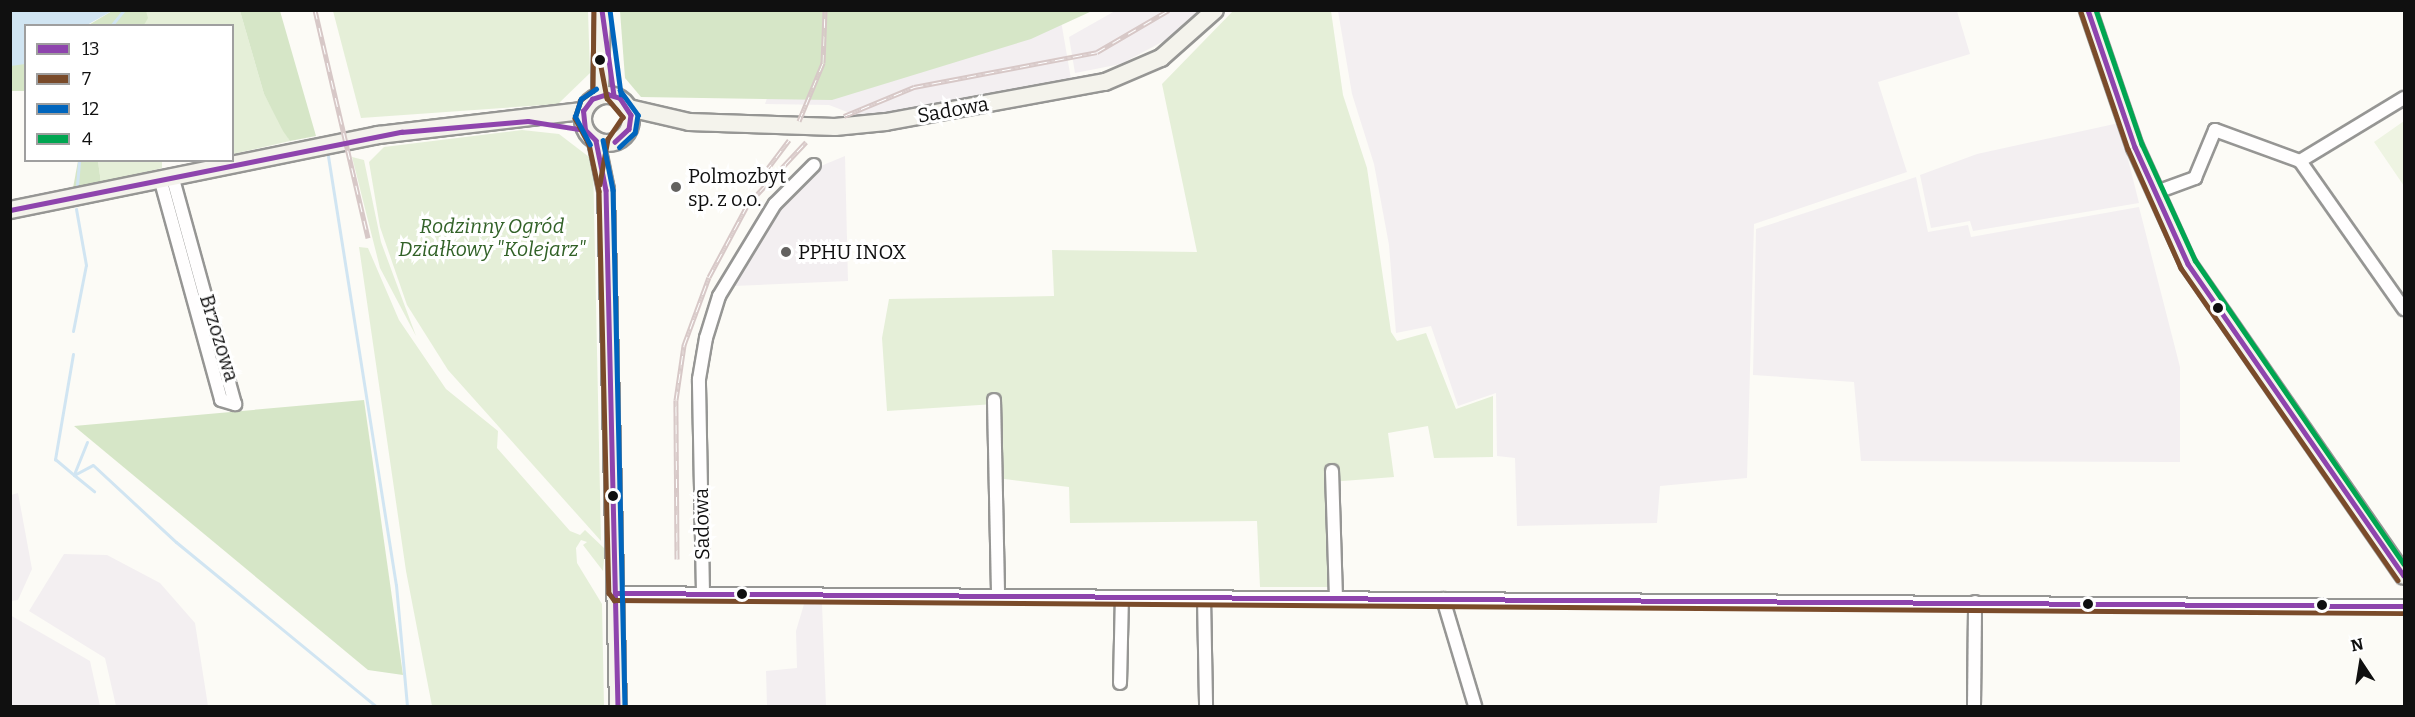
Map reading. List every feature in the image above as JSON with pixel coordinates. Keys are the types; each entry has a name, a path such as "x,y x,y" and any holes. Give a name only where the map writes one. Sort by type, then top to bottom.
{"street":[{"path":"602,10 607,95"},
{"name":"Sadowa","path":"629,108 668,120 851,127 1086,86 1161,58 1215,10"},
{"path":"2088,10 2154,193 2211,300 2404,576"},
{"path":"607,95 629,108 629,129 615,142 606,190 615,567 619,593 616,614 618,706"},
{"path":"10,210 166,177 401,132 528,121 583,111 607,95"},
{"path":"2300,161 2404,98"},
{"path":"583,111 606,190"},
{"name":"Sadowa","path":"629,129 668,120"},
{"path":"528,121 615,142"},
{"path":"2154,193 2195,178 2215,130 2300,161 2404,309"},
{"name":"Sadowa","path":"698,593 699,379 706,338 719,296 776,204 814,165"},
{"name":"Brzozowa","path":"166,177 235,404 221,400 166,177"},
{"path":"994,400 998,596"},
{"path":"1332,471 1336,599"},
{"path":"619,593 2404,606"},
{"path":"1120,683 1122,597"},
{"path":"1204,597 1206,706"},
{"path":"1443,599 1475,706"},
{"path":"1974,706 1975,602"}],"shaded area":[{"path":"797,11 1060,15 1071,79 868,120 829,105 765,104"},
{"path":"1115,11 1198,11 1173,36 1121,64 1075,73 1069,37"},
{"path":"1338,11 1957,11 1970,54 1878,82 1907,172 1754,224 1747,478 1660,486 1657,523 1517,526 1515,458 1497,456 1496,393 1458,406 1431,326 1396,333 1389,245 1374,164 1352,94"},
{"path":"2119,123 2139,203 1973,231 1970,221 1931,228 1920,175 1977,154"},
{"path":"845,156 848,281 733,286 779,210 816,168"},
{"path":"1916,177 1928,232 1968,225 1971,237 2139,207 2180,367 2180,462 1861,461 1854,382 1753,375 1756,229"},
{"path":"18,493 32,569 18,600 11,601 11,495"},
{"path":"64,554 107,555 160,583 195,623 208,706 116,706 105,658 29,611"},
{"path":"804,604 822,604 826,706 767,706 766,671 797,668 796,631"},
{"path":"10,615 90,661 100,706 11,706"}],"green space":[{"path":"620,10 1092,11 1031,39 832,100 641,97 625,78"},
{"path":"112,11 146,11 148,18 145,24 90,24"},
{"path":"146,11 240,11 264,94 290,141 234,154 234,24 144,24"},
{"path":"240,11 280,11 316,136 290,141 283,131 264,94"},
{"path":"333,11 588,11 590,73 558,104 361,118"},
{"path":"1233,11 1331,11 1343,95 1367,168 1391,332 1397,341 1426,333 1456,409 1493,396 1493,457 1434,458 1428,426 1388,433 1394,477 1330,482 1330,587 1260,587 1257,521 1070,523 1069,487 997,478 995,404 887,411 882,338 889,299 1054,296 1052,250 1197,252 1162,84"},
{"path":"10,64 24,64 24,91 10,91"},
{"path":"2404,121 2404,186 2374,142"},
{"name":"Rodzinny Ogród Działkowy \"Kolejarz\"","path":"522,130 559,134 593,160 601,541 448,370 407,305 380,227 369,162 384,147"},
{"path":"352,157 364,160 381,242 416,336 380,268"},
{"path":"78,162 98,162 101,183 73,188"},
{"path":"98,162 162,162 162,168 101,183"},
{"path":"359,247 368,248 399,320 446,389 498,431 497,448 570,531 580,535 585,530 605,549 603,571 583,545 587,542 581,540 576,548 577,563 602,604 604,706 432,706 406,571"},
{"path":"364,400 403,675 368,670 74,426"}],"water":[{"path":"11,10 112,11 89,24 24,24 24,64 11,66"}],"waterway":[{"path":"113,24 124,10"},
{"path":"328,156 396,585 407,706"},
{"path":"77,185 79,162"},
{"path":"73,331 86,265 76,209"},
{"path":"73,354 55,459 74,475 93,465 176,542 376,706"},
{"path":"87,442 74,475 94,491"}],"railway":[{"path":"315,10 368,238"},
{"path":"799,121 823,63 825,10"},
{"path":"844,116 914,87 1097,52 1169,10"},
{"path":"765,172 789,140"},
{"path":"677,559 676,400 684,345 709,277 748,204 806,142"}],"transit line":[{"name":"7","path":"594,10 593,91 581,100 575,118 589,144 599,191 609,593 614,600 2404,613"},
{"name":"13","path":"602,10 614,95"},
{"name":"12","path":"610,10 621,94"},
{"name":"13","path":"2088,10 2135,147 2188,264 2404,576"},
{"name":"4","path":"2096,10 2142,144 2195,260 2404,564"},
{"name":"7","path":"2081,12 2128,149 2181,268 2398,580"},
{"name":"7","path":"599,56 607,98 623,117 608,139 600,184"},
{"name":"12","path":"590,145 575,117 581,99 596,89"},
{"name":"12","path":"620,90 638,115 635,133 620,147"},
{"name":"13","path":"596,141 585,130 583,111 592,99 607,94 620,98 631,115 629,129 615,142"},
{"name":"13","path":"10,210 401,132 528,121 585,130"},
{"name":"12","path":"603,140 613,190 625,706"},
{"name":"13","path":"596,141 606,190 618,706"},
{"name":"13","path":"616,593 2404,606"}],"place":[{"name":"Polmozbyt sp. z o.o.","path":"676,187"},
{"name":"PPHU INOX","path":"786,252"}]}
